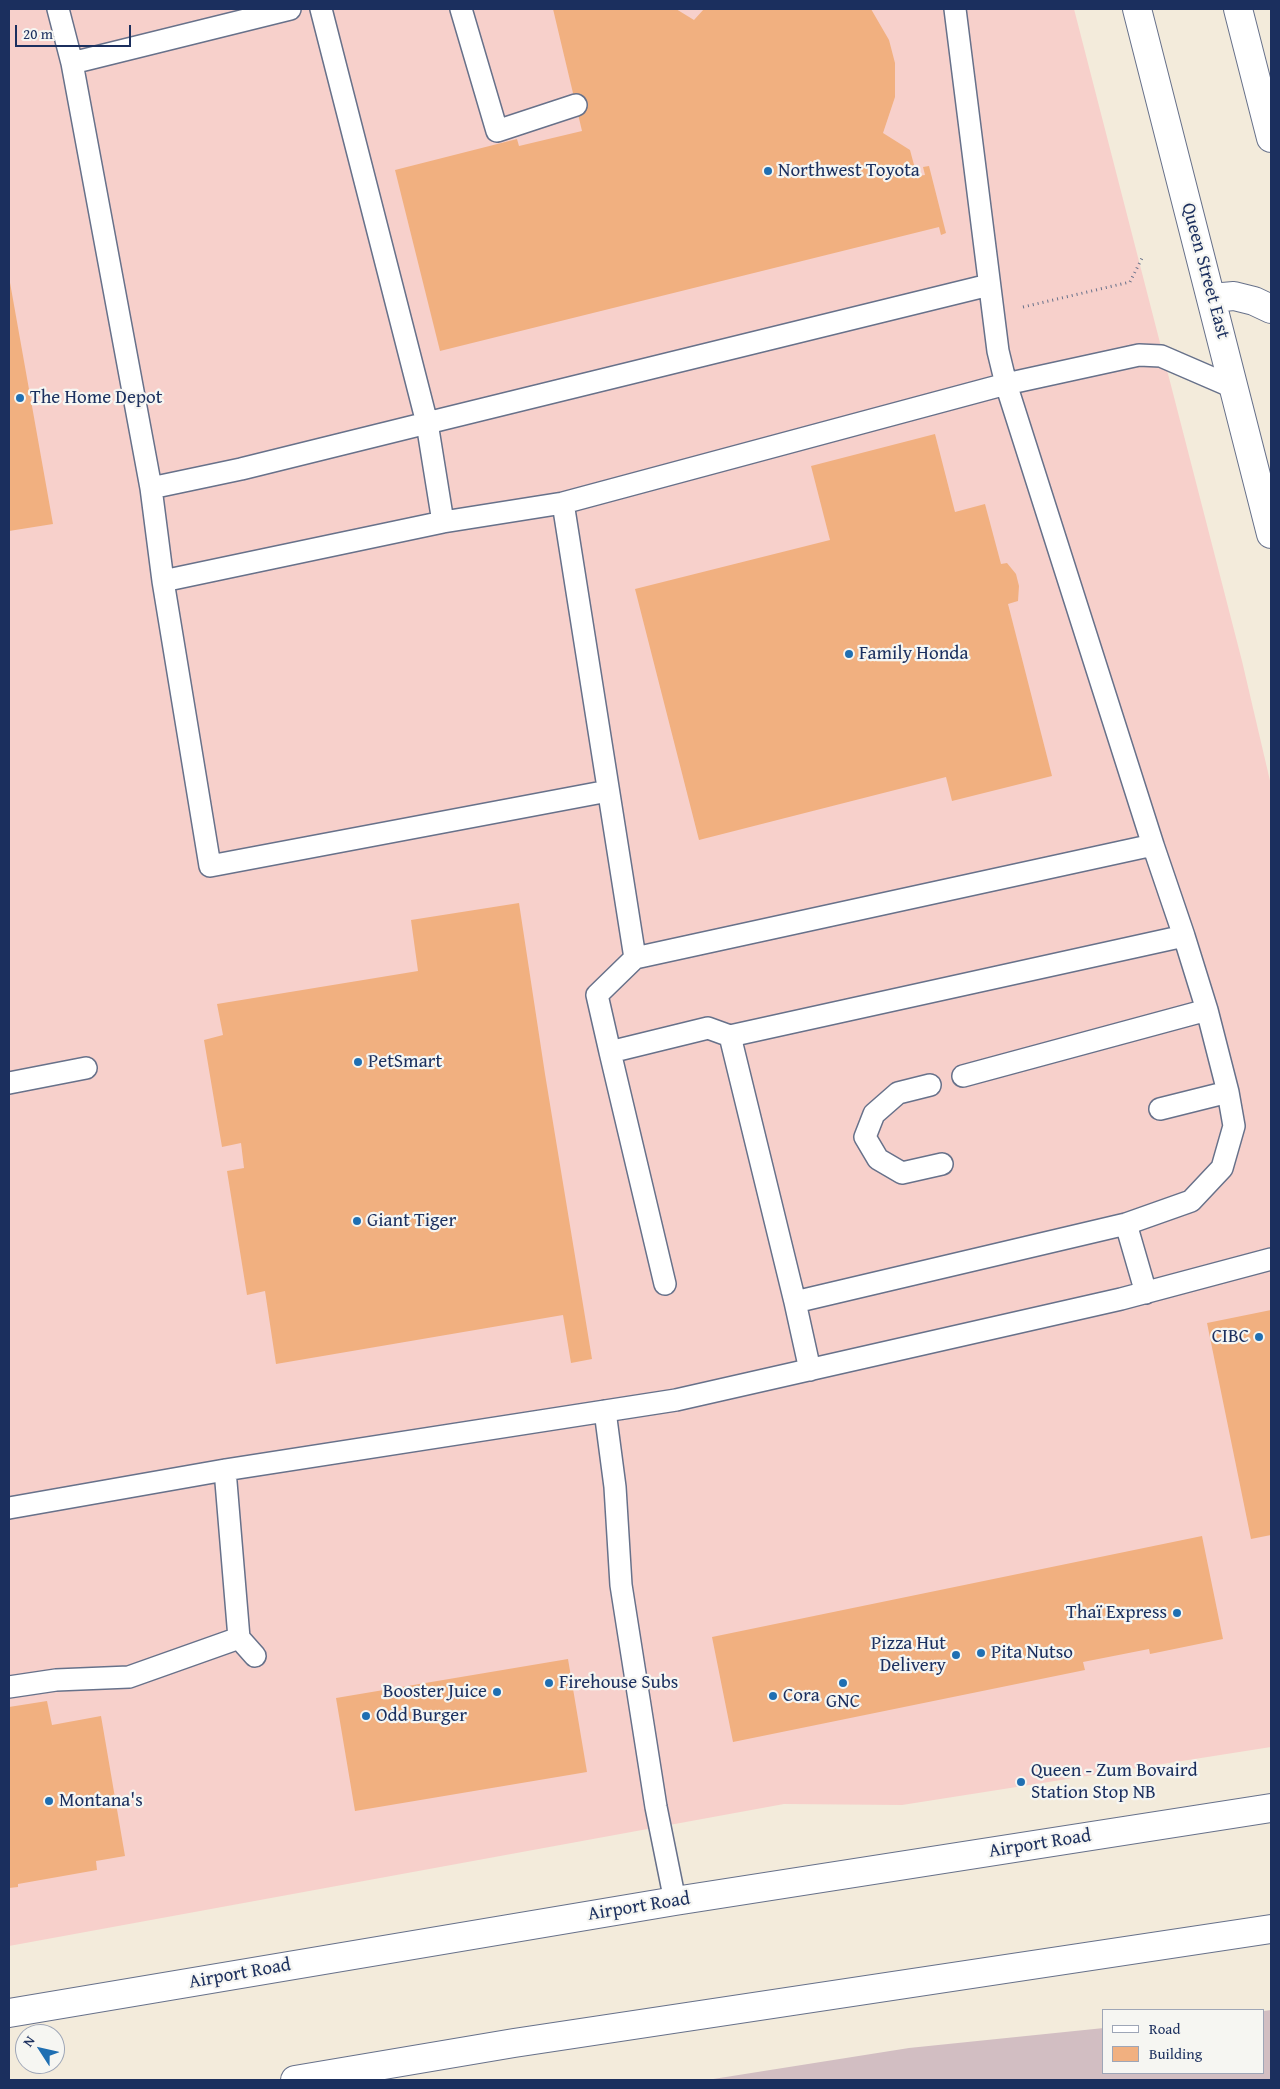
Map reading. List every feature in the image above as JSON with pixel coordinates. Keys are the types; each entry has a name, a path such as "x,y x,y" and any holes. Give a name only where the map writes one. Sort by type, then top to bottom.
{"main road":[{"name":"Queen Street East","path":"1137,9 1271,534"},
{"path":"1238,9 1271,138"},
{"path":"1211,298 1234,296 1254,301 1271,309"},
{"name":"Airport Road","path":"9,2013 675,1901 1271,1808"},
{"path":"295,2080 514,2043 1271,1929"}],"lane":[{"path":"58,9 72,62 151,488 163,581 210,866 608,791"},
{"path":"72,62 290,9"},
{"path":"321,9 427,423 443,522"},
{"path":"461,9 497,131 576,105"},
{"path":"795,1302 1126,1224 1191,1201 1222,1168 1234,1126 1228,1092 1207,1010 1006,384 998,352 955,9"},
{"path":"151,488 241,469 989,285"},
{"path":"163,581 443,522 563,503 1006,384 1139,355 1161,356 1235,388"},
{"path":"563,503 635,958"},
{"path":"666,1284 597,995 635,958 1153,845"},
{"path":"610,1052 708,1028 730,1036 1184,936"},
{"path":"963,1076 1207,1010"},
{"path":"730,1036 810,1370"},
{"path":"9,1083 86,1068"},
{"path":"930,1085 898,1093 874,1114 865,1137 878,1159 902,1173 942,1164"},
{"path":"1160,1109 1228,1092"},
{"path":"1126,1224 1146,1293"},
{"path":"9,1508 226,1470 676,1400 1146,1293 1271,1259"},
{"path":"605,1411 616,1487 621,1585 656,1807 675,1901"},
{"path":"226,1470 239,1638 255,1656"},
{"path":"9,1687 56,1680 130,1677 239,1638"}],"path":[{"path":"1022,307 1130,282 1143,256"}],"shaded area":[{"path":"9,9 1074,9 1242,661 1271,785 1271,1747 902,1805 784,1804 9,1946"},
{"path":"1271,2010 1271,2080 707,2080 909,2048 1102,2028 1102,2074 1265,2074 1265,2011"}],"building":[{"path":"553,9 676,9 694,20 704,9 871,9 889,40 895,63 895,97 883,133 910,150 917,176 925,175 923,167 929,166 946,233 941,235 939,227 440,351 395,170 517,139 519,146 582,131"},
{"name":"The Home Depot","path":"9,277 53,524 9,531"},
{"path":"935,434 955,512 985,504 1001,564 1007,563 1016,574 1019,586 1018,601 1008,604 1052,776 952,801 946,777 699,840 635,589 830,540 811,466"},
{"path":"519,903 592,1359 571,1363 563,1315 276,1364 265,1291 247,1295 227,1171 244,1168 241,1143 222,1147 204,1040 223,1035 217,1004 418,971 411,920"},
{"path":"1271,1310 1271,1535 1251,1539 1207,1323"},
{"path":"1202,1536 1223,1639 1150,1654 1149,1649 1083,1662 1085,1670 733,1742 712,1637"},
{"path":"568,1659 587,1772 355,1811 336,1698"},
{"path":"47,1701 52,1725 101,1716 125,1856 96,1861 97,1870 18,1884 18,1887 9,1888 9,1707"}],"place":[{"name":"Northwest Toyota","path":"768,171"},
{"name":"The Home Depot","path":"20,398"},
{"name":"Family Honda","path":"849,654"},
{"name":"PetSmart","path":"358,1062"},
{"name":"Giant Tiger","path":"357,1221"},
{"name":"CIBC","path":"1259,1337"},
{"name":"Thaï Express","path":"1177,1613"},
{"name":"Pita Nutso","path":"981,1653"},
{"name":"Pizza Hut Delivery","path":"956,1655"},
{"name":"Firehouse Subs","path":"549,1683"},
{"name":"GNC","path":"843,1683"},
{"name":"Booster Juice","path":"497,1692"},
{"name":"Cora","path":"773,1696"},
{"name":"Odd Burger","path":"366,1716"},
{"name":"Queen - Zum Bovaird Station Stop NB","path":"1021,1782"},
{"name":"Montana's","path":"49,1801"}]}
